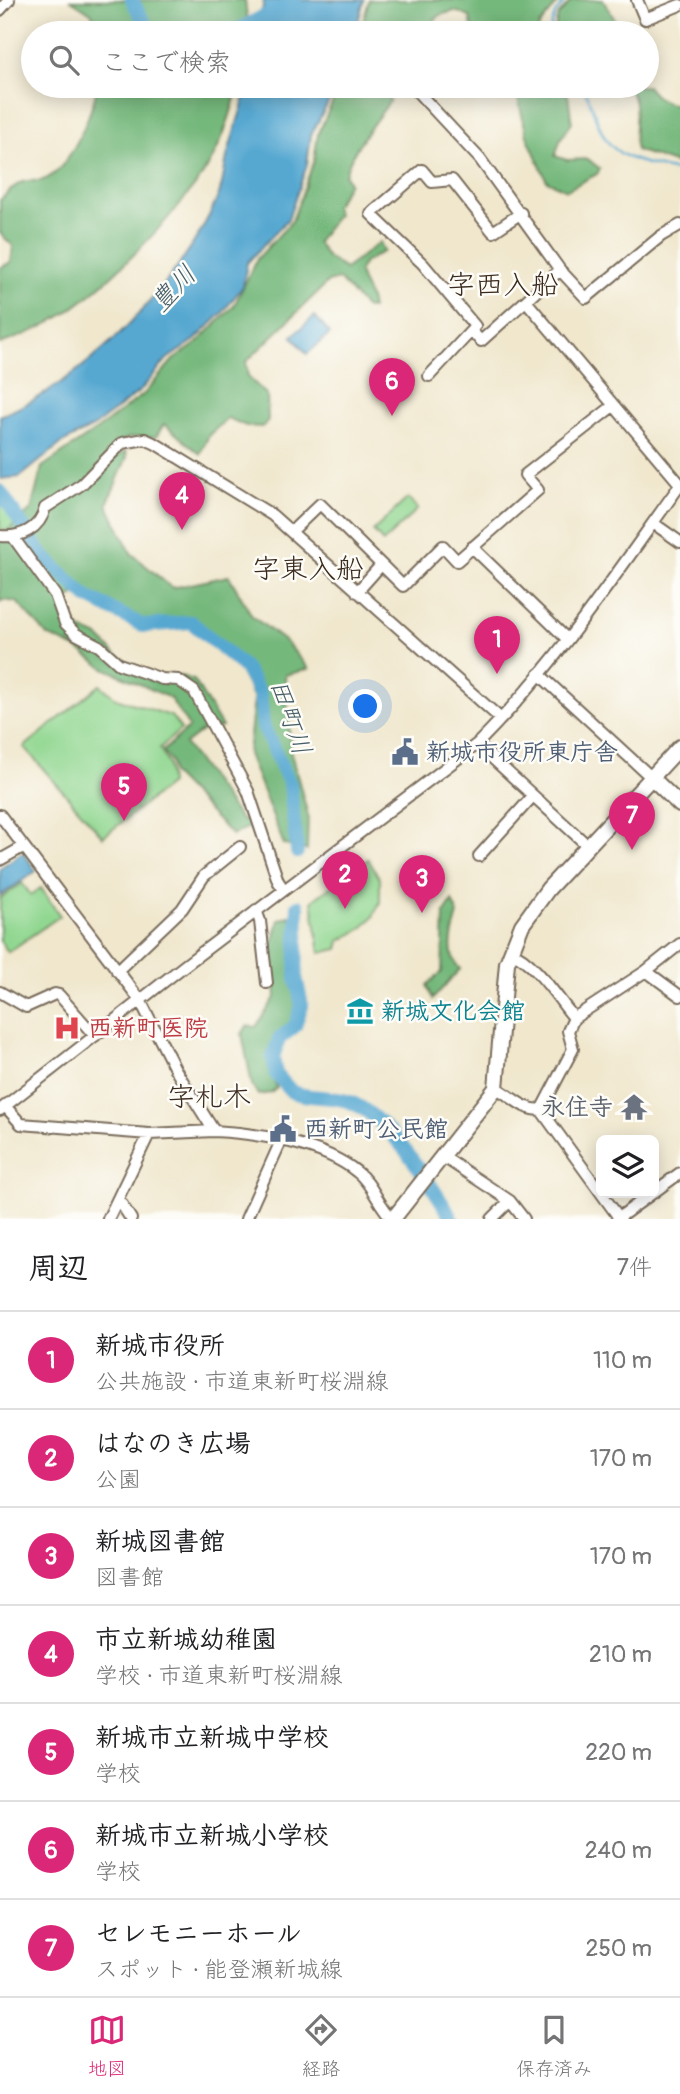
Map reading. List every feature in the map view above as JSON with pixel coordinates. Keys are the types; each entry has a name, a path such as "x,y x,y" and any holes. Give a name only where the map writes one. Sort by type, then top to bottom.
{"main road":[{"path":"393,1219 496,1088 505,977 510,952 534,906 679,750"},
{"path":"652,778 680,805"}],"street":[{"path":"0,10 9,0"},
{"path":"637,0 645,19 680,5"},
{"path":"423,98 480,159 522,213 560,271 586,298 661,236 680,225"},
{"path":"429,376 475,326 423,264 371,214 422,170 432,182 452,180 493,232 522,213"},
{"path":"471,331 481,341 487,338 560,271"},
{"path":"393,1219 359,1173 319,1153 281,1141 252,1133 149,1135 21,1124 2,1108 477,744 567,639 680,485 526,302"},
{"path":"291,532 320,504 403,586 443,546 457,561 538,490 525,475 613,405"},
{"path":"0,536 22,533 43,519 45,508 82,484 122,443 145,439 260,506 501,719"},
{"path":"653,523 680,542"},
{"path":"22,533 55,595 65,623 76,634 99,646 119,664 162,680 178,680 194,691 248,791 278,881 284,890"},
{"path":"472,548 567,639"},
{"path":"356,592 381,565"},
{"path":"539,674 652,778"},
{"path":"477,744 532,797 589,846"},
{"path":"479,856 532,797"},
{"path":"0,815 140,1000 175,1069 214,1132"},
{"path":"0,860 23,847"},
{"path":"117,971 182,909 204,876 240,847"},
{"path":"256,911 260,921 267,982"},
{"path":"541,1110 573,1049 568,1031 574,1018 646,971 680,944"},
{"path":"510,952 518,955 541,978 574,1018"},
{"path":"646,971 680,996"},
{"path":"0,992 26,1007 55,994 59,995 94,1036"},
{"path":"496,1088 522,1106 541,1110 618,1219 680,1173"},
{"path":"108,1219 149,1135"},
{"path":"246,1219 281,1141"},
{"path":"442,1156 510,1201 524,1219"},
{"path":"119,1200 131,1219"},
{"path":"492,1219 510,1201"}],"green space":[{"path":"71,0 245,0 248,21 95,21 91,13"},
{"path":"369,0 560,0 543,21 471,21 470,17 455,11 440,15 434,21 363,21"},
{"path":"572,0 603,0 616,21 557,21"},
{"path":"95,98 235,98 227,125 211,162 196,184 148,240 88,297 68,312 37,329 0,344 0,268 11,262 13,246 0,233 0,200 19,184 43,180 53,175 71,153"},
{"path":"334,98 389,98 390,101 352,156 345,175 349,183 335,206 337,215 317,242 327,257 345,269 380,242 384,251 364,263 359,271 372,309 365,307 339,279 328,282 246,362 248,377 267,395 268,421 262,427 246,426 228,418 209,435 200,454 164,424 156,437 132,437 122,441 112,449 118,456 126,451 127,457 107,504 131,553 172,588 229,576 252,616 287,643 309,669 285,675 291,753 308,815 307,850 284,845 248,754 254,698 240,671 187,626 147,623 103,610 77,593 64,602 78,628 99,637 117,656 155,676 181,676 194,680 222,727 202,731 185,744 242,821 253,817 255,824 232,835 172,774 171,762 163,751 189,727 170,698 104,668 76,648 47,635 17,602 3,600 0,603 0,537 31,510 42,467 145,393 173,360 196,344 234,306 257,259 292,221 314,161 318,134"},
{"path":"518,98 568,98 572,123 561,138 555,156 567,160 588,159 600,169 597,174 567,190 547,181 527,136"},
{"path":"633,98 659,98 680,104 680,165 636,150"},
{"path":"408,498 418,509 383,542 373,531"},
{"path":"0,500 16,525 13,532 0,529"},
{"path":"100,685 116,698 171,716 181,729 160,748 168,764 170,784 103,837 24,747"},
{"path":"368,859 380,879 380,902 373,917 361,929 340,941 338,949 320,953 312,901"},
{"path":"22,883 31,895 41,888 60,916 8,952 0,941 0,899"},
{"path":"452,901 458,914 451,950 460,969 433,999 427,985 442,972 444,914"},
{"path":"289,916 295,923 299,987 297,1017 272,1047 272,1076 277,1088 271,1093 258,1095 252,1085 242,1034 247,1026 256,1027 276,996 271,950 279,920"}],"water":[{"path":"264,0 364,0 358,21 260,21"},
{"name":"豊川","path":"244,98 331,98 311,135 307,165 288,219 247,263 243,286 223,312 195,340 167,359 141,390 95,426 62,443 20,477 0,479 0,416 32,401 65,380 97,355 155,295 201,231 219,194"},
{"path":"315,316 330,334 307,354 292,336"},
{"path":"23,852 36,871 0,896 0,868"}],"waterway":[{"path":"132,0 143,21"},
{"path":"255,21 295,0"},
{"path":"553,21 566,0"},
{"path":"588,98 604,136 618,152 638,161 680,172"},
{"name":"田町川","path":"0,491 42,555 87,597 144,626 191,622 245,668 260,695 263,726 290,784 297,852"},
{"name":"田町川","path":"298,906 296,977 302,1006 295,1026 279,1039 273,1057 276,1074 292,1092 335,1098 364,1109 407,1153 452,1219"}],"place":[{"name":"新城市立新城小学校","path":"392,416"},
{"name":"市立新城幼稚園","path":"182,530"},
{"name":"新城市役所","path":"497,674"},
{"name":"新城市役所東庁舎","path":"405,752"},
{"name":"新城市立新城中学校","path":"124,821"},
{"name":"セレモニーホール","path":"632,850"},
{"name":"はなのき広場","path":"345,909"},
{"name":"新城図書館","path":"422,913"},
{"name":"新城文化会館","path":"360,1011"},
{"name":"西新町医院","path":"67,1028"},
{"name":"永住寺","path":"634,1107"},
{"name":"西新町公民館","path":"283,1129"}],"district":[{"name":"字西入船","path":"503,284"},
{"name":"字東入船","path":"308,568"},
{"name":"字札木","path":"209,1096"}]}
